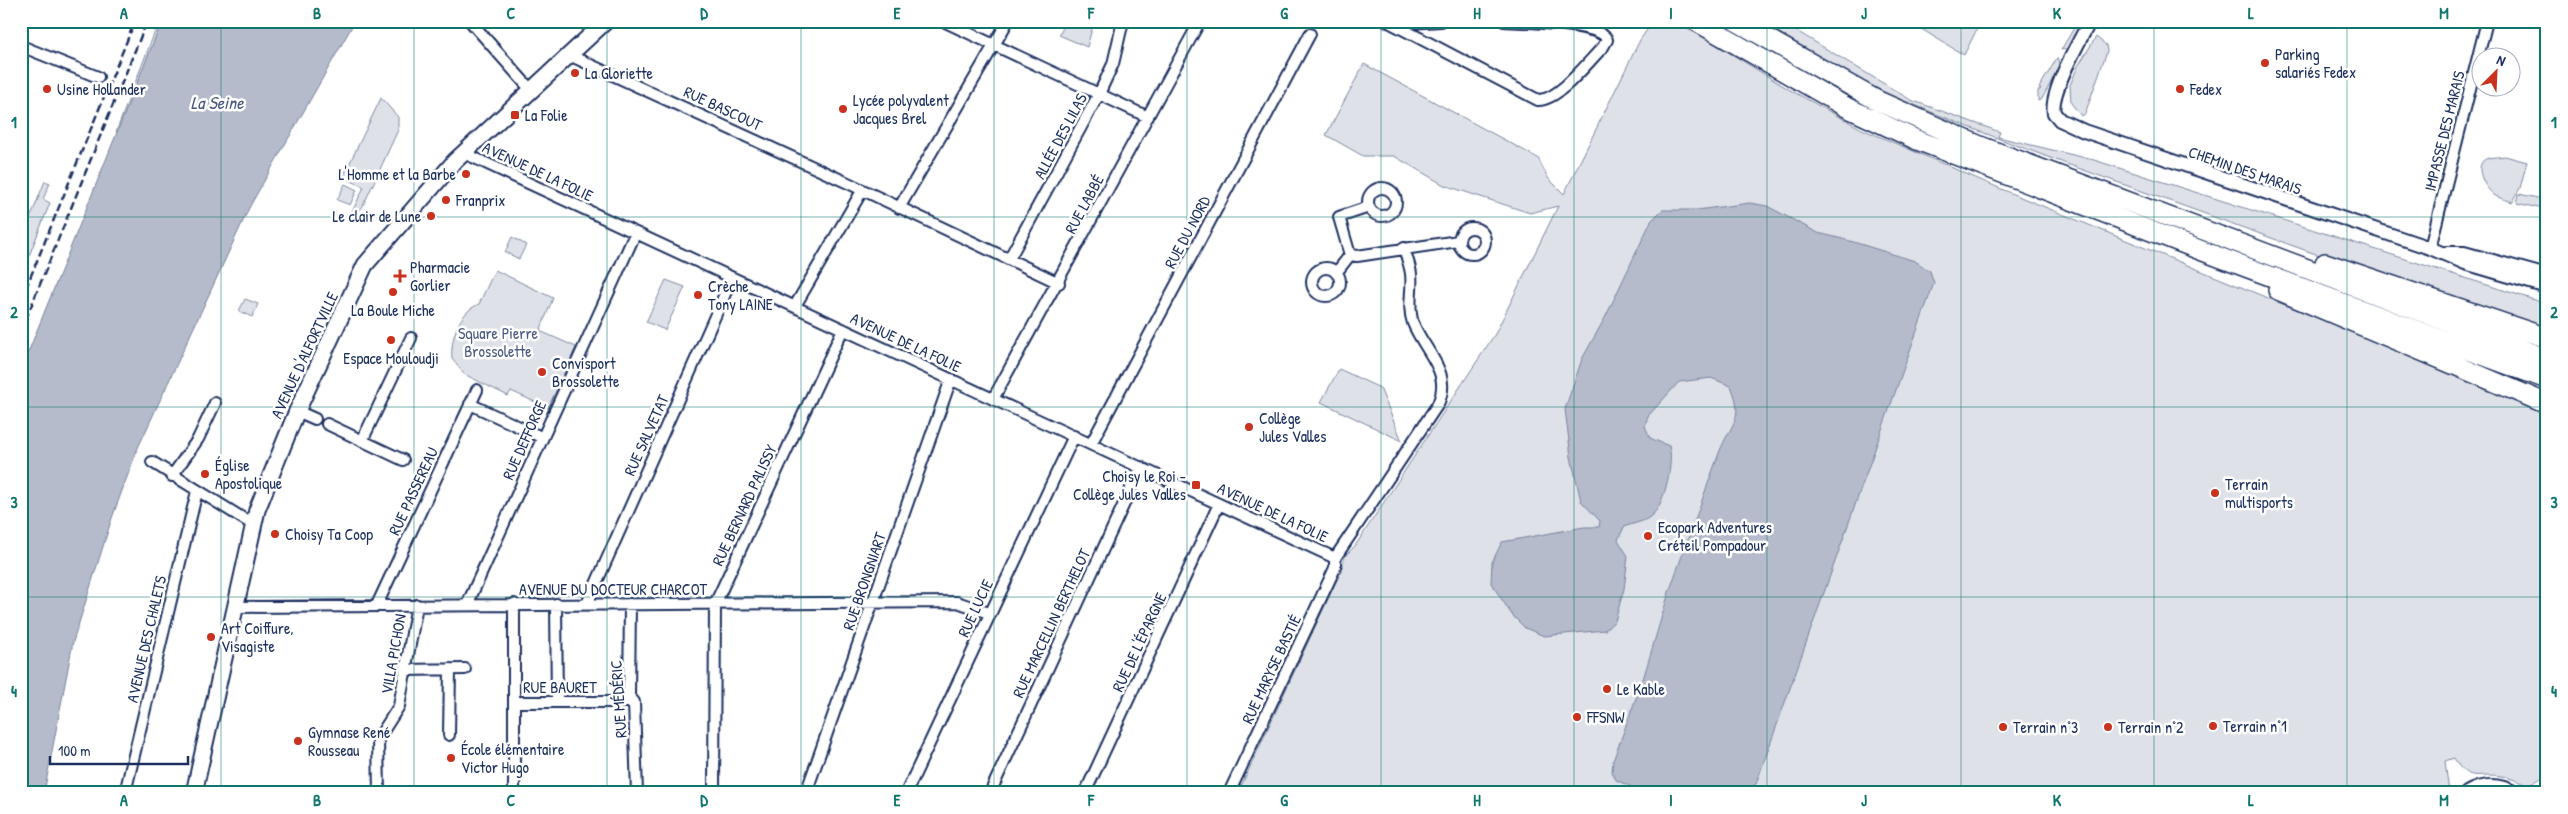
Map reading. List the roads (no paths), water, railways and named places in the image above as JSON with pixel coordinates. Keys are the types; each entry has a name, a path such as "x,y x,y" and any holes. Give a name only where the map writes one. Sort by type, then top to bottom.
{"highway":[{"path":"1696,21 1846,107 1917,140 2200,250 2547,379"},
{"path":"1736,21 1816,68 1919,120 1989,150 2547,360"},
{"path":"2206,231 2235,231 2436,302 2547,338"},
{"path":"2200,250 2216,265 2547,404"}],"main road":[{"name":"AVENUE D'ALFORTVILLE","path":"194,793 252,524 268,479 297,410 365,265 418,202 464,153 606,21"}],"street":[{"path":"470,21 531,90"},
{"path":"942,21 1148,117"},
{"path":"899,208 1008,21"},
{"name":"ALLÉE DES LILAS","path":"1009,259 1099,94 1113,64 1123,21"},
{"name":"RUE LABBÉ","path":"994,399 1200,21"},
{"path":"1390,23 1441,21"},
{"path":"1390,23 1538,100 1544,100 1556,94 1603,47 1607,40 1605,35 1599,32 1578,27 1504,21"},
{"name":"CHEMIN DES MARAIS","path":"2090,21 2070,59 2054,98 2056,115 2084,131 2430,248 2465,263 2547,287"},
{"name":"IMPASSE DES MARAIS","path":"2430,248 2487,21"},
{"name":"RUE DU NORD","path":"1091,444 1310,34"},
{"path":"21,46 98,77"},
{"name":"RUE BASCOUT","path":"570,55 848,183 1058,283"},
{"name":"AVENUE DE LA FOLIE","path":"464,153 1335,558"},
{"path":"795,306 862,191"},
{"path":"1350,255 1339,217 1369,208"},
{"name":"RUE DEFFORGE","path":"467,605 541,437 635,234"},
{"path":"1350,255 1357,256 1458,241"},
{"path":"1335,558 1438,404 1443,390 1440,372 1414,324 1409,306 1411,274 1404,248"},
{"name":"CHEMIN DES MARAIS","path":"2444,254 2464,253 2547,276"},
{"path":"1336,273 1350,255"},
{"name":"RUE SALVETAT","path":"586,604 732,278"},
{"name":"RUE BERNARD PALISSY","path":"714,793 715,604 844,329"},
{"path":"362,441 411,338"},
{"name":"RUE BRONGNIART","path":"806,793 951,379"},
{"name":"RUE PASSEREAU","path":"377,605 477,390"},
{"path":"172,476 198,439 215,403"},
{"path":"470,404 541,437"},
{"path":"297,410 315,419"},
{"path":"327,424 403,460"},
{"name":"RUE LUCIE","path":"906,793 989,613 1074,436"},
{"path":"152,462 252,524"},
{"name":"RUE MARCELLIN BERTHELOT","path":"990,793 1141,467"},
{"name":"AVENUE DES CHALETS","path":"124,793 196,491"},
{"name":"RUE DE L'ÉPARGNE","path":"1085,793 1220,504"},
{"name":"RUE MARYSE BASTIÉ","path":"1229,793 1336,568 1335,558"},
{"name":"AVENUE DU DOCTEUR CHARCOT","path":"235,607 958,602 989,613"},
{"path":"514,604 514,793"},
{"path":"556,604 557,702"},
{"name":"RUE MÉDÉRIC","path":"630,604 629,696 634,702 636,793"},
{"name":"VILLA PICHON","path":"379,793 378,738 399,706 417,605"},
{"path":"449,734 450,669"},
{"path":"405,670 465,669"},
{"name":"RUE BAURET","path":"514,702 634,702"},
{"path":"2468,793 2488,785 2505,787 2516,793"}],"water":[{"name":"La Seine","path":"162,21 355,21 250,206 137,450 112,518 73,642 44,793 21,793 21,370"},
{"path":"1750,203 1767,206 1818,233 1915,261 1930,271 1934,283 1756,784 1743,793 1645,793 1616,780 1612,772 1613,761 1644,676 1669,592 1719,453 1735,421 1737,406 1731,386 1711,378 1679,382 1648,416 1645,426 1650,438 1669,446 1670,461 1665,492 1653,514 1643,521 1624,527 1618,540 1628,556 1624,589 1615,621 1605,630 1544,636 1525,628 1512,615 1491,583 1492,562 1502,542 1584,527 1599,527 1600,521 1581,501 1571,457 1565,409 1582,359 1606,316 1651,221 1662,210 1697,210"}],"railway":[{"path":"21,300 135,21"},
{"path":"21,331 147,21"}],"place":[{"name":"Parking salariés Fedex","path":"2265,63"},
{"name":"La Gloriette","path":"575,73"},
{"name":"Usine Hollander","path":"47,89"},
{"name":"Fedex","path":"2180,89"},
{"name":"Lycée polyvalent Jacques Brel","path":"843,109"},
{"name":"La Folie","path":"515,115"},
{"name":"L'Homme et la Barbe","path":"466,174"},
{"name":"Franprix","path":"446,200"},
{"name":"Le clair de Lune","path":"431,216"},
{"name":"Pharmacie Gorlier","path":"400,276"},
{"name":"La Boule Miche","path":"393,292"},
{"name":"Crèche Tony LAINE","path":"698,295"},
{"name":"Espace Mouloudji","path":"391,340"},
{"name":"Convisport Brossolette","path":"542,372"},
{"name":"Collège Jules Valles","path":"1249,427"},
{"name":"Église Apostolique","path":"205,474"},
{"name":"Choisy le Roi - Collège Jules Valles","path":"1196,485"},
{"name":"Terrain multisports","path":"2215,493"},
{"name":"Choisy Ta Coop","path":"275,534"},
{"name":"Ecopark Adventures Créteil Pompadour","path":"1648,536"},
{"name":"Art Coiffure, Visagiste","path":"211,637"},
{"name":"Le Kable","path":"1607,689"},
{"name":"FFSNW","path":"1577,717"},
{"name":"Terrain n°1","path":"2213,726"},
{"name":"Terrain n°3","path":"2003,727"},
{"name":"Terrain n°2","path":"2108,727"},
{"name":"Gymnase René Rousseau","path":"298,741"},
{"name":"École élémentaire Victor Hugo","path":"451,758"}],"park label":[{"name":"Square Pierre Brossolette","path":"498,342"}]}
